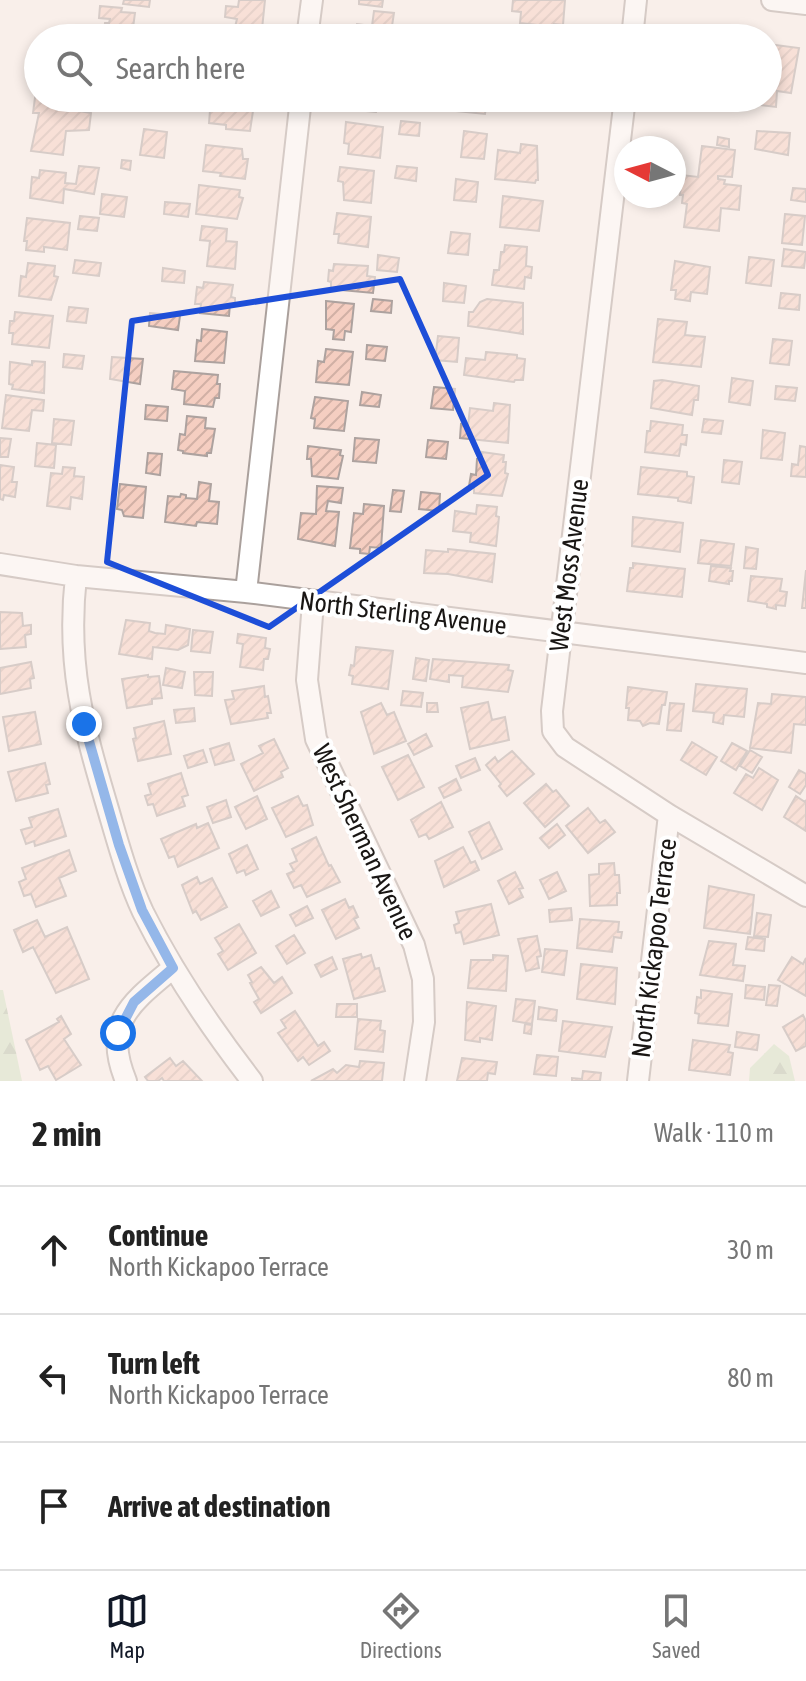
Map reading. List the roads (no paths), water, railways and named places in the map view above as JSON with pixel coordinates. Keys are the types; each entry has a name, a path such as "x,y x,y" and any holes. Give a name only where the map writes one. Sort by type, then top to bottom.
{"street":[{"path":"309,24 312,0"},
{"path":"633,24 636,0"},
{"path":"772,0 800,2"},
{"path":"246,592 299,112"},
{"name":"West Moss Avenue","path":"623,112 552,711 553,731 565,747 669,815 806,896"},
{"name":"North Sterling Avenue","path":"0,564 76,576 246,592 806,663"},
{"path":"76,576 71,625 75,677 84,724 119,845 142,910 173,968 252,1081"},
{"name":"West Sherman Avenue","path":"313,602 307,680 316,739 414,945 423,979 424,1022 415,1081"},
{"name":"North Kickapoo Terrace","path":"638,1081 669,815"},
{"path":"126,1081 116,1053 119,1028 134,1002 173,968"}]}
